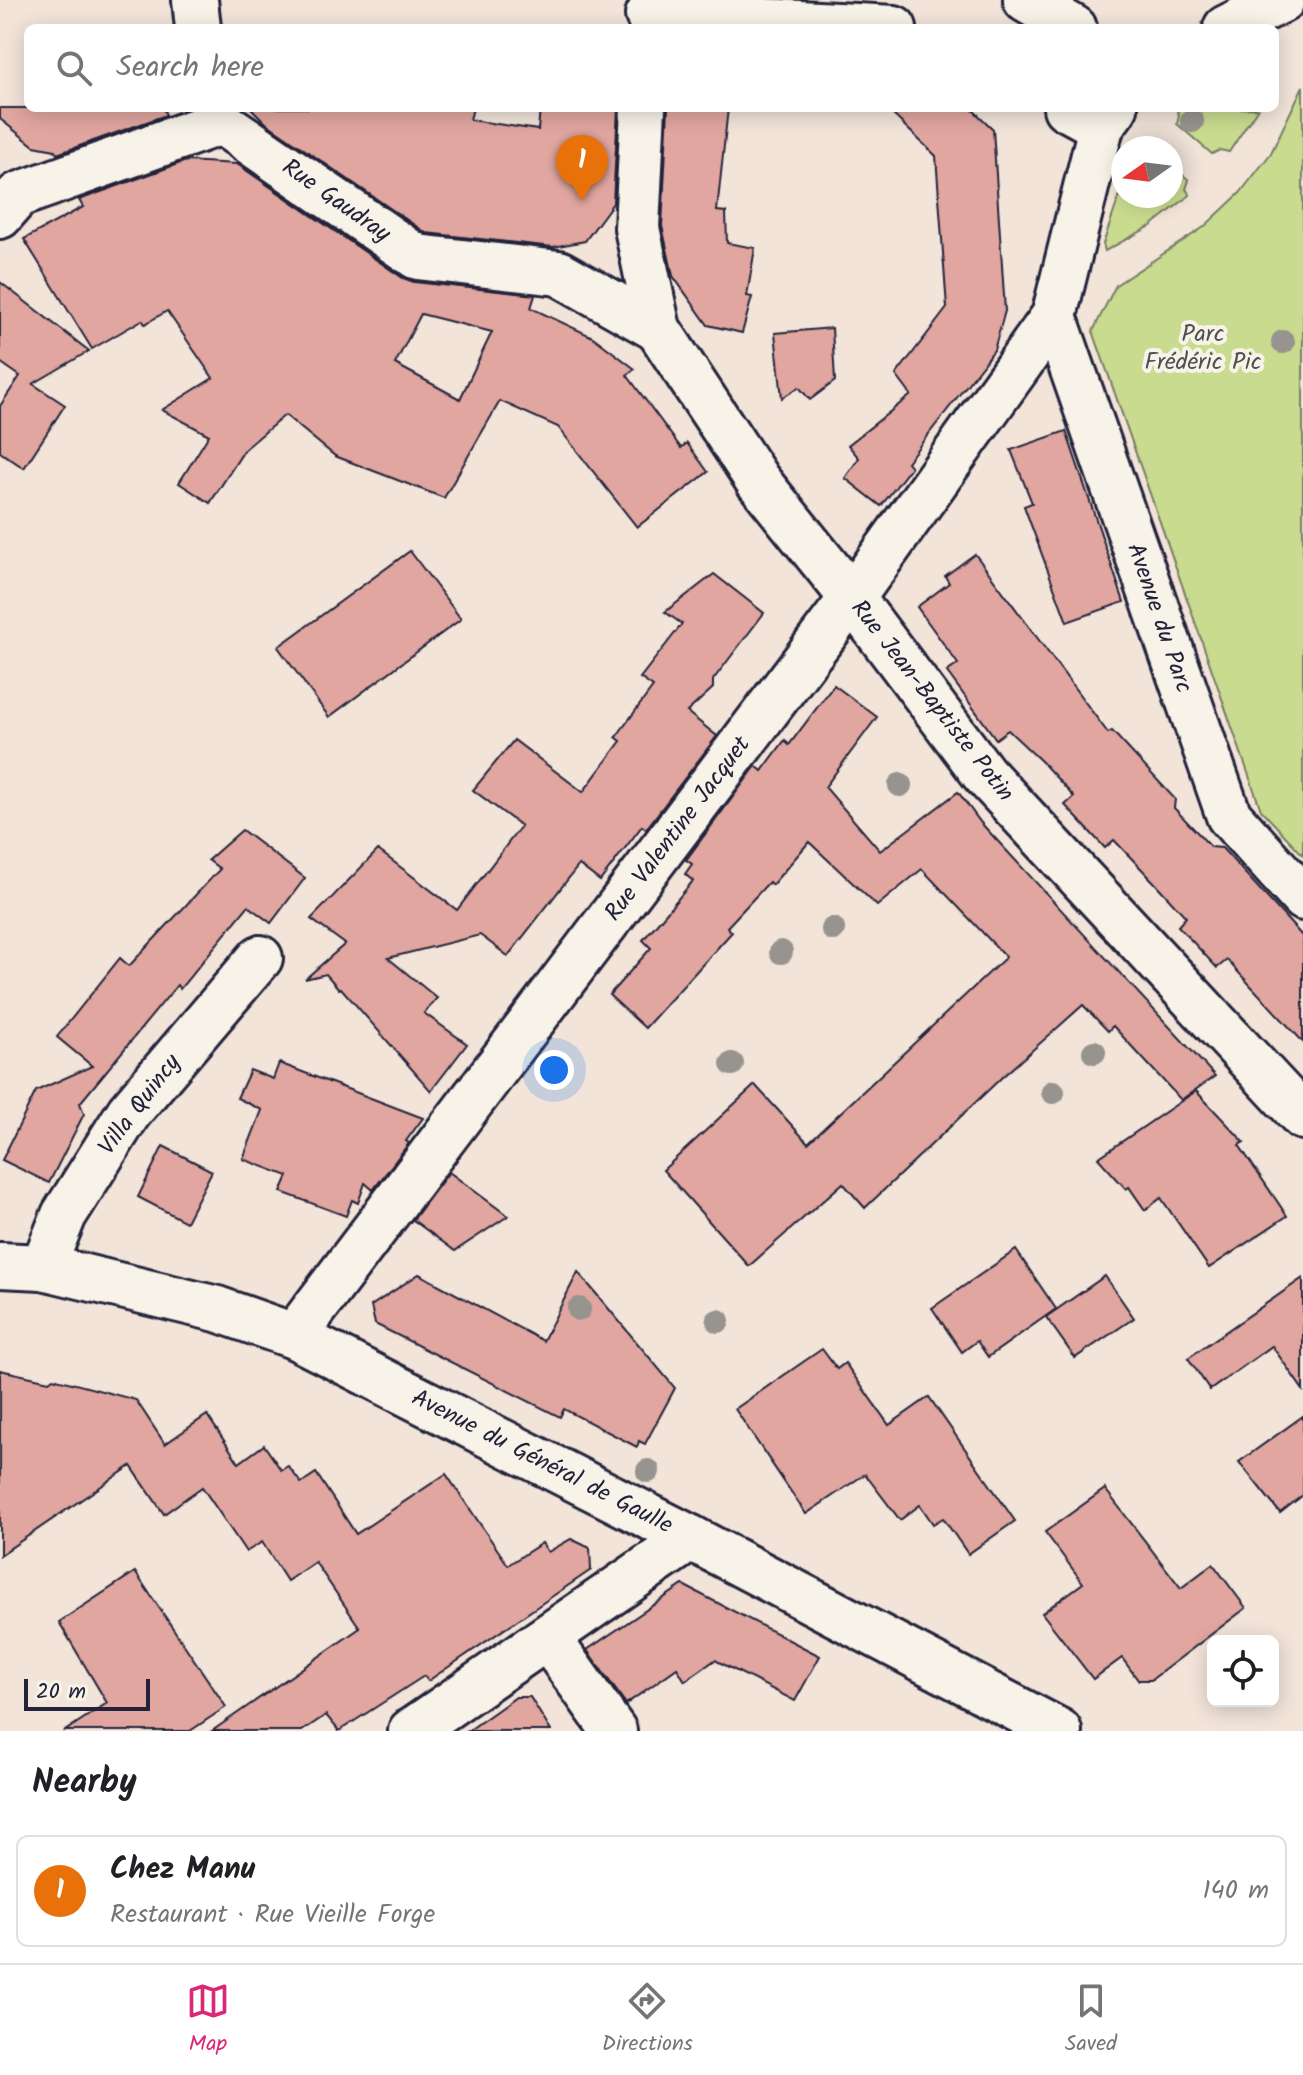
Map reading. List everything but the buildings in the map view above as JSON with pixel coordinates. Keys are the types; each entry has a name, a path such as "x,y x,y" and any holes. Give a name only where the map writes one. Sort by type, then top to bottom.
{"street":[{"path":"195,0 198,24"},
{"path":"1026,0 1067,24"},
{"path":"1234,24 1282,0"},
{"path":"648,14 824,24"},
{"path":"643,112 637,228 658,329"},
{"path":"1054,316 1094,114"},
{"name":"Rue Gaudray","path":"6,194 208,117 221,122 417,257 559,273 658,329"},
{"name":"Rue Valentine Jacquet","path":"294,1336 852,598 1054,316"},
{"name":"Avenue du Parc","path":"1054,316 1229,816 1303,898"},
{"name":"Rue Jean-Baptiste Potin","path":"658,329 758,481 852,598 984,774 1303,1117"},
{"name":"Villa Quincy","path":"43,1267 64,1215 129,1112 260,958"},
{"name":"Avenue du Général de Gaulle","path":"0,1265 43,1267 217,1309 294,1336 691,1538 1059,1731"},
{"path":"411,1731 691,1538"},
{"path":"548,1638 614,1731"}],"green space":[{"name":"Parc Frédéric Pic","path":"1303,86 1303,855 1261,810 1093,331 1116,285 1204,227 1240,193 1271,153"},
{"path":"1178,112 1255,112 1229,152 1220,150 1212,154 1177,124"},
{"path":"1183,175 1189,180 1186,189 1190,195 1183,201"},
{"path":"1115,208 1174,208 1151,226 1105,251 1103,244"}],"place":[{"name":"Chez Manu","path":"582,201"}]}
